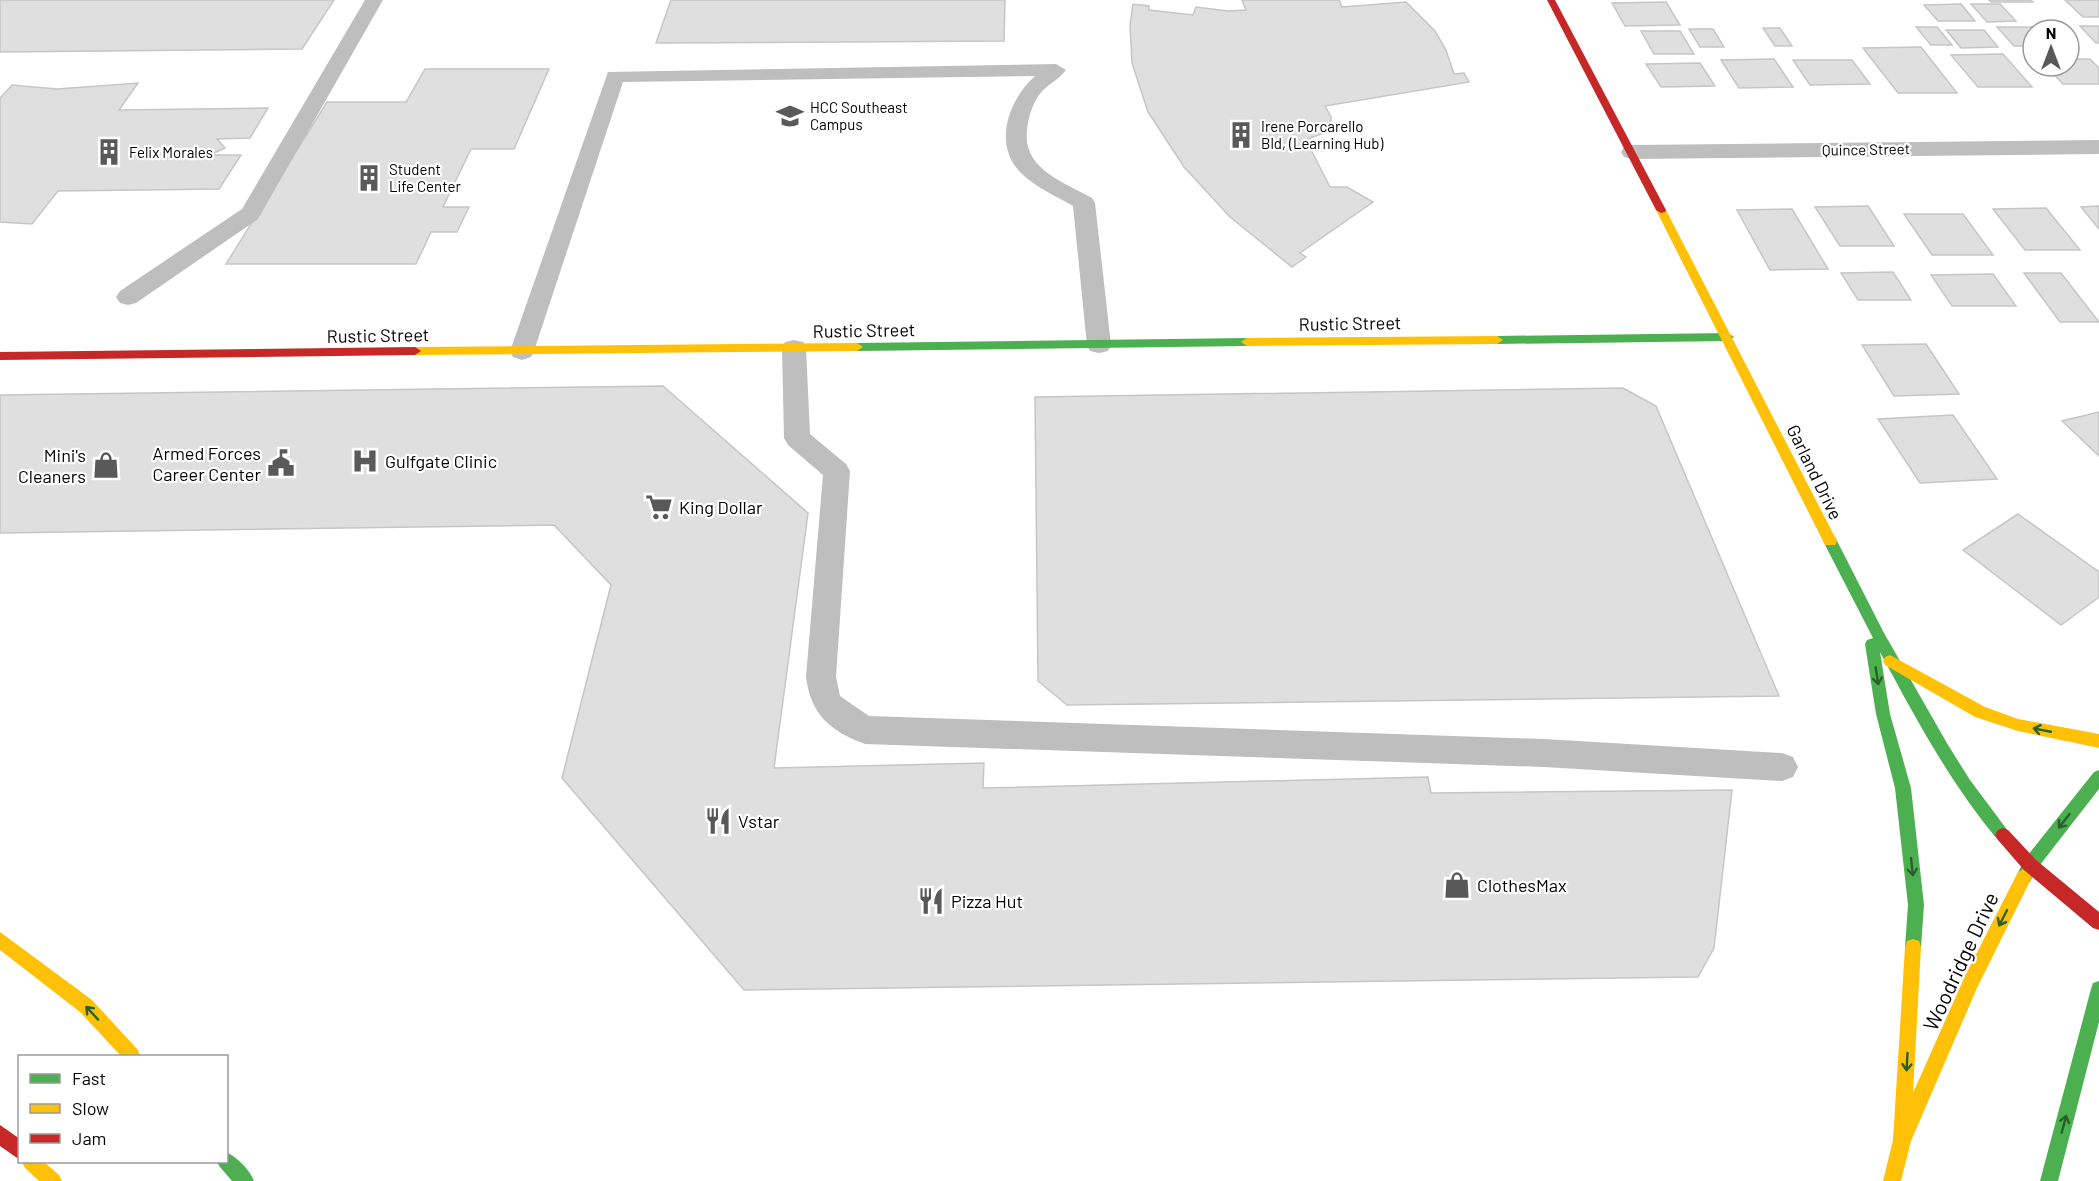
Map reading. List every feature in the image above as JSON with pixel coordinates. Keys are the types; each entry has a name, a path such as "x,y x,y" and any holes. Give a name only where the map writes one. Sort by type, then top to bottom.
{"main road":[{"name":"Garland Drive","path":"1551,0 1633,152 1890,660 1975,804 2030,865 2099,922"},
{"name":"Rustic Street","path":"0,356 1728,337"},
{"path":"1868,618 1883,714 1903,788 1916,905 1902,1140"},
{"path":"1890,660 1980,712 2018,725 2099,741"},
{"name":"Woodridge Drive","path":"1893,1181 1902,1140 1971,982 2030,865 2099,777"},
{"path":"0,940 86,1006 131,1055"},
{"path":"2049,1181 2099,988"},
{"path":"0,1134 18,1149"},
{"path":"33,1163 53,1181"},
{"path":"228,1163 245,1181"}],"street":[{"name":"Quince Street","path":"1633,152 2099,147"}],"lane":[{"path":"128,297 250,214 374,0"},
{"path":"522,351 615,76 1056,70 1036,85 1026,99 1016,123 1016,145 1024,165 1084,203 1099,345"},
{"path":"794,348 797,438 837,471 821,677 824,701 831,709 865,730 1544,753 1782,767"}],"building":[{"path":"0,0 334,0 302,49 0,52"},
{"path":"671,0 1005,0 1004,41 656,43"},
{"name":"Irene Porcarello Bld, (Learning Hub)","path":"1242,0 1339,0 1342,7 1406,2 1435,31 1446,50 1454,74 1464,73 1469,82 1325,106 1331,117 1331,124 1323,133 1306,140 1330,187 1347,187 1373,202 1300,253 1306,257 1292,267 1230,217 1184,167 1148,112 1132,63 1130,25 1133,4 1149,6 1149,10 1193,15 1196,7 1228,11 1246,10"},
{"path":"1989,0 2031,0 2033,2 1991,2"},
{"path":"2065,0 2099,0 2099,17 2083,17"},
{"path":"1666,2 1680,25 1625,26 1612,3"},
{"path":"1961,4 1975,21 1938,21 1924,5"},
{"path":"1971,4 2000,4 2016,21 1987,22"},
{"path":"2081,26 2099,26 2099,43 2096,43"},
{"path":"1916,27 1937,27 1952,45 1931,45"},
{"path":"1997,27 2021,27 2021,46 2014,46"},
{"path":"1763,28 1780,28 1792,46 1775,46"},
{"path":"1689,29 1713,29 1724,47 1700,47"},
{"path":"1946,30 1984,30 1998,47 1961,48"},
{"path":"1641,31 1680,31 1694,54 1654,54"},
{"path":"1921,47 1957,93 1898,93 1863,48"},
{"path":"2003,54 2021,74 2021,78 2024,78 2032,87 1978,87 1951,55"},
{"path":"1774,59 1793,87 1739,88 1721,60"},
{"path":"2081,59 2090,59 2099,68 2099,84 2063,84 2057,78 2081,78"},
{"path":"1793,60 1852,60 1870,84 1810,85"},
{"path":"1700,63 1715,86 1661,87 1646,64"},
{"name":"Student Life Center","path":"425,69 549,69 514,149 471,149 443,207 469,207 457,232 431,232 416,264 226,264 327,102 406,102"},
{"name":"Felix Morales","path":"138,83 119,110 268,108 250,138 217,139 225,148 210,155 241,155 219,189 58,191 32,224 0,222 0,98 12,85 57,89"},
{"path":"1868,206 1894,246 1840,246 1815,207"},
{"path":"2099,206 2099,229 2081,207"},
{"path":"2046,208 2080,250 2025,250 1993,209"},
{"path":"1792,209 1828,269 1770,270 1737,210"},
{"path":"1904,214 1963,214 1993,255 1932,255"},
{"path":"1893,272 1911,300 1858,300 1841,273"},
{"path":"2024,273 2061,273 2099,322 2060,322"},
{"path":"1993,274 2016,306 1952,306 1931,275"},
{"path":"1926,344 1959,394 1894,396 1862,345"},
{"path":"663,386 808,513 774,768 984,763 983,788 1428,777 1431,793 1732,790 1714,948 1698,977 744,990 562,778 611,585 554,525 0,533 0,395"},
{"path":"1623,388 1656,406 1779,696 1067,705 1038,681 1035,397"},
{"path":"2099,412 2099,456 2062,421"},
{"path":"1953,415 1997,479 1920,483 1878,419"},
{"path":"2018,514 2099,572 2099,597 2061,625 1963,550"}],"traffic: fast":[{"path":"1497,340 1728,337"},
{"path":"857,347 1247,342"},
{"path":"1830,541 1879,637 1942,749 1989,819 2003,835"},
{"path":"1872,644 1883,714 1903,788 1916,905 1913,947"},
{"path":"2024,877 2030,865 2099,777"},
{"path":"2049,1181 2099,989"},
{"path":"228,1163 245,1181"}],"traffic: slow":[{"path":"1661,210 1830,541"},
{"path":"1247,342 1497,340"},
{"path":"415,351 857,347"},
{"path":"1890,661 1980,712 2018,725 2099,741"},
{"path":"1892,1181 1902,1140 1971,982 2024,877"},
{"path":"0,940 86,1006 131,1055"},
{"path":"1902,1140 1913,947"},
{"path":"32,1163 53,1181"}],"traffic: jam":[{"path":"1551,0 1661,210"},
{"path":"0,356 415,351"},
{"path":"2003,835 2030,865 2099,922"},
{"path":"0,1134 18,1149"}],"place":[{"name":"HCC Southeast Campus","path":"790,116"},
{"name":"Irene Porcarello Bld, (Learning Hub)","path":"1241,135"},
{"name":"Felix Morales","path":"109,152"},
{"name":"Student Life Center","path":"369,178"},
{"name":"Gulfgate Clinic","path":"365,461"},
{"name":"Armed Forces Career Center","path":"281,463"},
{"name":"Mini's Cleaners","path":"106,465"},
{"name":"King Dollar","path":"659,507"},
{"name":"Vstar","path":"718,821"},
{"name":"ClothesMax","path":"1457,885"},
{"name":"Pizza Hut","path":"931,901"}]}
